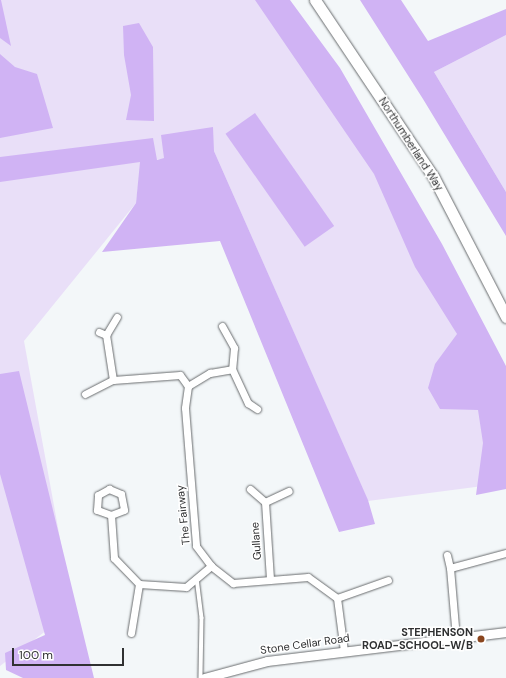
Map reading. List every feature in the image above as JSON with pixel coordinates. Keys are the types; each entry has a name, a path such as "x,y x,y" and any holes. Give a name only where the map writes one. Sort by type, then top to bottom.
{"main road":[{"name":"Northumberland Way","path":"315,0 434,176 506,317"}],"street":[{"path":"112,380 106,336 117,317"},
{"path":"222,326 234,348 232,369 248,403 257,409"},
{"path":"99,332 106,336"},
{"path":"85,394 112,380 180,375 188,386 210,373 232,369"},
{"name":"The Fairway","path":"188,386 185,408 196,546 211,566 233,583 308,577 337,598"},
{"path":"250,489 265,502 289,491"},
{"name":"Gullane","path":"265,502 270,579"},
{"path":"111,515 114,558 139,584 186,587 211,566"},
{"path":"450,568 506,553"},
{"path":"447,555 450,568 456,638"},
{"path":"344,651 337,598 388,580"},
{"path":"131,633 139,584"},
{"name":"Stone Cellar Road","path":"204,678 267,661 506,632"}],"lane":[{"path":"197,578 202,618 201,678"}],"shaded area":[{"path":"0,0 256,0 396,197 506,444 506,483 368,501 214,151 141,162 136,203 24,341 73,610 0,666"},
{"path":"1,0 11,46 0,38"},
{"path":"255,0 290,0 340,68 442,244 506,366 506,489 476,495 483,443 478,410 440,409 428,388 435,364 457,334 415,267 374,174"},
{"path":"360,0 401,0 428,41 506,9 506,35 434,72 506,192 506,236 423,99"},
{"path":"139,23 153,47 154,121 126,120 131,95 124,55 123,26"},
{"path":"506,35 506,192 434,72"},
{"path":"0,54 15,67 37,74 53,128 0,138"},
{"path":"255,113 334,226 305,247 226,134"},
{"path":"213,127 214,151 368,500 375,524 339,532 220,241 102,252 136,203 140,162 0,182 0,157 153,138 157,160 164,158 161,135"},
{"path":"19,371 94,678 23,678 6,670 5,653 45,635 0,474 0,374"}],"place":[{"name":"STEPHENSON ROAD-SCHOOL-W/B","path":"481,639"}]}
